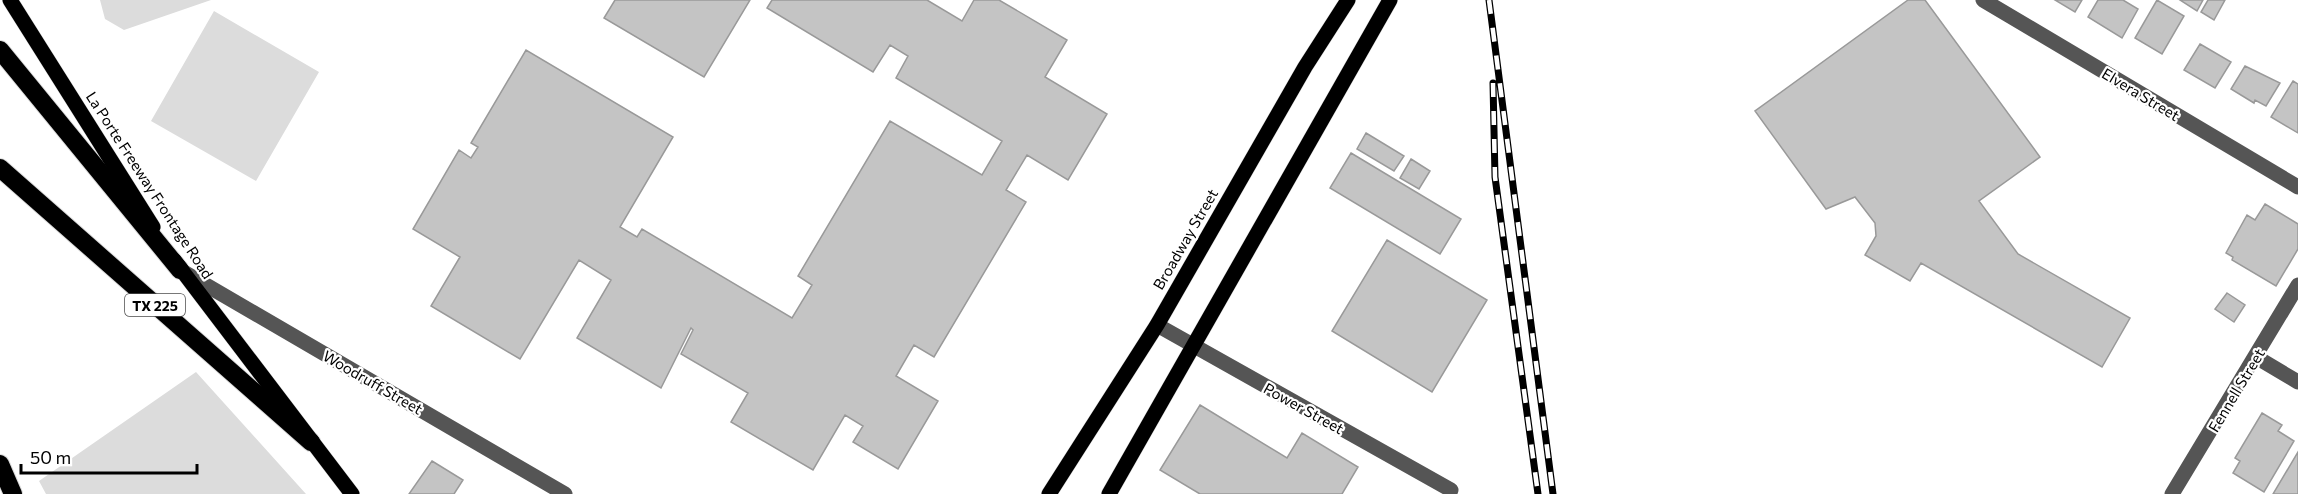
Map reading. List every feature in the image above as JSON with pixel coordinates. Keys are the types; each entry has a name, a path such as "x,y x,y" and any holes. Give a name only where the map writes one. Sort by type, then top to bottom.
{"highway":[{"path":"0,50 180,270"},
{"name":"TX 225","path":"0,168 311,442"},
{"path":"0,464 13,494"}],"main road":[{"name":"La Porte Freeway Frontage Road","path":"10,0 180,270 352,494"},
{"name":"Broadway Street","path":"1048,494 1157,325 1305,68 1348,0"},
{"path":"1109,494 1390,0"}],"street":[{"name":"Elvera Street","path":"1983,0 2298,187"},
{"name":"Woodruff Street","path":"180,270 559,492"},
{"name":"Fennell Street","path":"2172,494 2298,285"},
{"name":"Power Street","path":"1157,325 1451,490"},
{"path":"2256,357 2298,382"}],"shaded area":[{"path":"100,0 211,0 124,30 105,19"},
{"path":"214,11 319,72 256,181 151,121"},
{"path":"196,372 306,494 46,494 39,481"}],"building":[{"path":"615,0 750,0 704,77 604,18"},
{"path":"772,0 927,0 962,21 974,0 999,0 1067,40 1045,77 1107,114 1068,180 1027,155 1006,190 1026,202 934,357 914,345 896,376 938,401 898,469 853,442 863,426 845,415 813,470 731,422 748,393 681,354 693,330 691,328 661,388 577,338 611,280 579,260 520,359 431,306 460,257 413,229 459,150 471,158 478,147 471,143 526,50 673,137 620,227 637,237 642,229 792,318 812,285 798,276 890,121 982,175 1002,141 896,78 908,56 890,45 873,72 767,8"},
{"path":"1908,0 1925,0 2040,157 1979,201 2018,254 2130,318 2102,367 1921,263 1910,281 1865,255 1876,236 1875,223 1855,197 1826,209 1755,111"},
{"path":"2055,0 2082,0 2075,12"},
{"path":"2098,0 2123,0 2138,9 2122,38 2088,17"},
{"path":"2157,0 2184,16 2162,54 2135,38"},
{"path":"2180,0 2203,0 2197,11"},
{"path":"2208,0 2225,0 2214,20 2201,12"},
{"path":"2200,44 2231,62 2215,88 2184,70"},
{"path":"2245,66 2280,83 2266,106 2255,100 2254,103 2231,89"},
{"path":"2293,81 2298,84 2298,133 2271,117"},
{"path":"1366,133 1404,156 1394,171 1357,149"},
{"path":"1351,153 1461,219 1440,254 1330,188"},
{"path":"1411,159 1430,171 1419,189 1400,178"},
{"path":"2265,204 2298,224 2298,249 2276,286 2232,260 2233,257 2226,253 2247,215 2255,220"},
{"path":"1387,240 1487,300 1432,392 1332,331"},
{"path":"2227,293 2245,305 2234,322 2215,309"},
{"path":"1200,405 1287,458 1302,433 1358,467 1342,494 1200,494 1160,470"},
{"path":"2262,413 2282,425 2278,431 2294,441 2264,492 2233,473 2240,461 2235,458"},
{"path":"2298,452 2298,494 2273,494"},
{"path":"432,461 463,480 454,494 409,494"}],"railway":[{"path":"1489,0 1553,494"},
{"path":"1493,83 1495,177 1538,494"}]}
